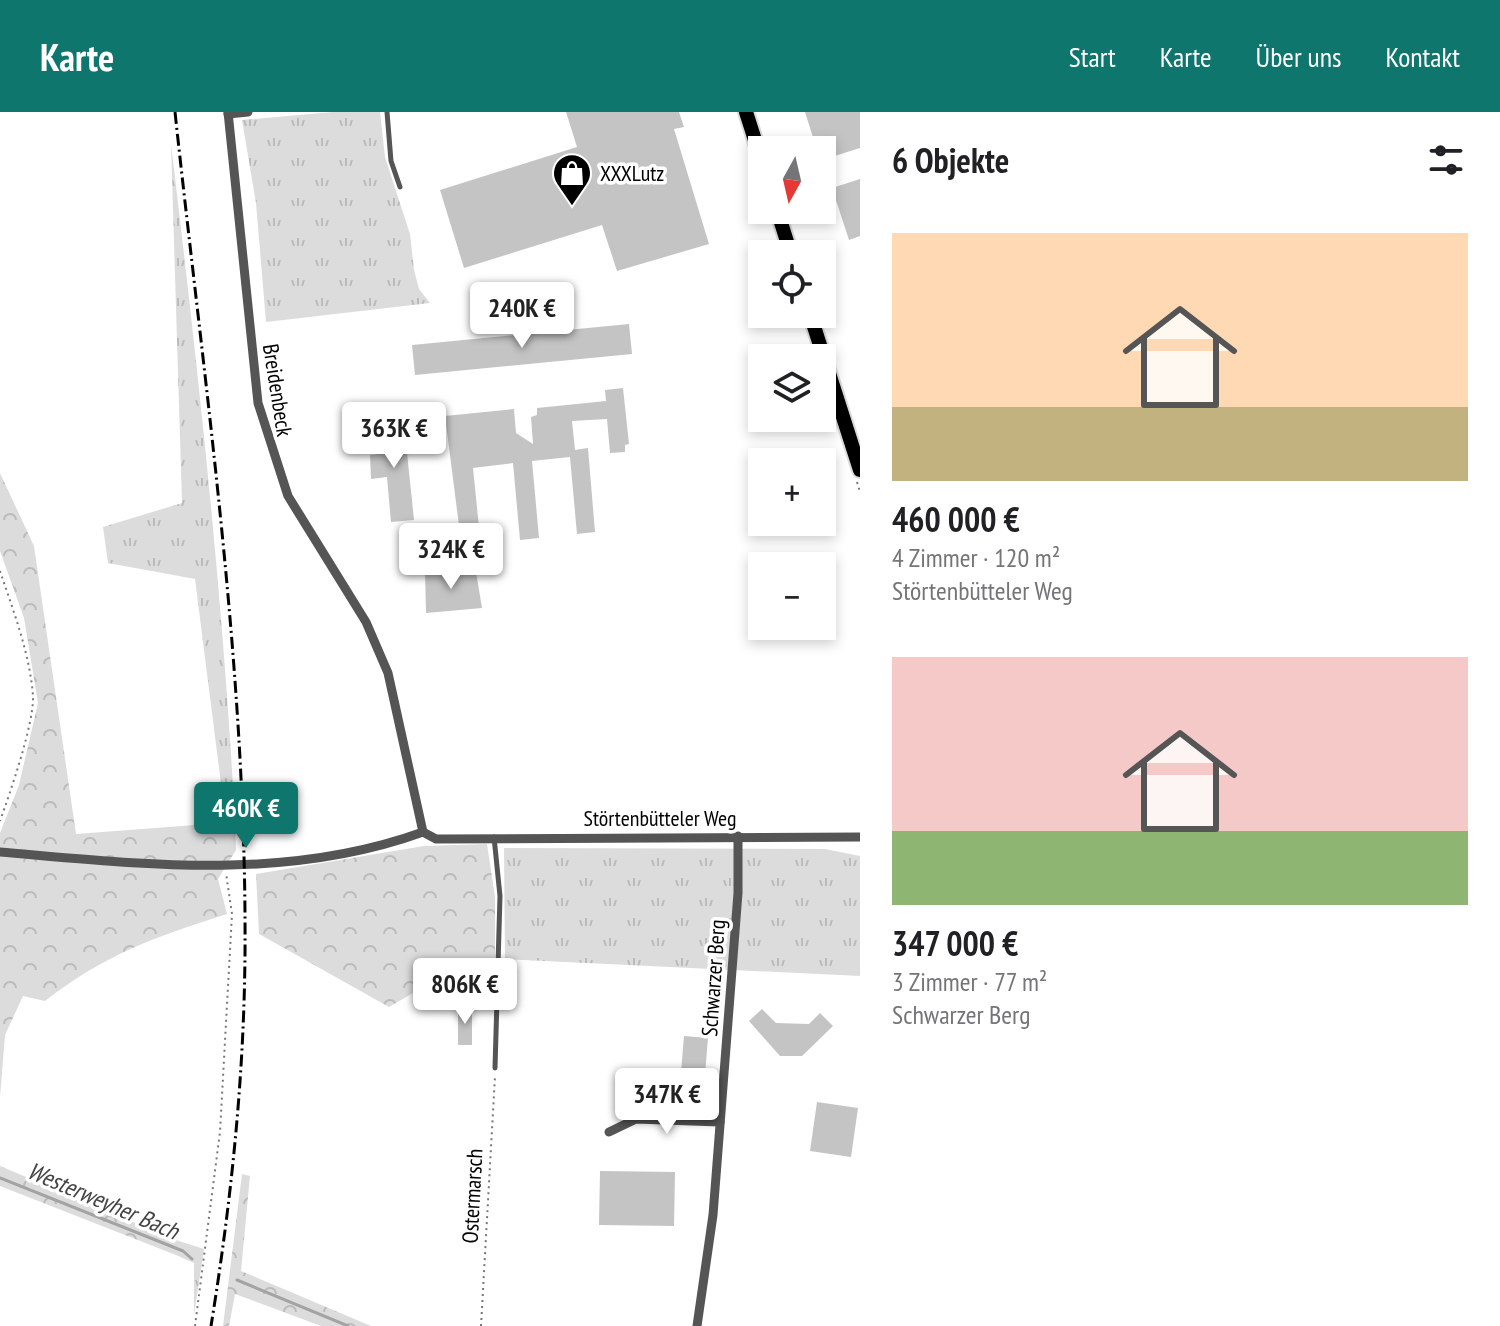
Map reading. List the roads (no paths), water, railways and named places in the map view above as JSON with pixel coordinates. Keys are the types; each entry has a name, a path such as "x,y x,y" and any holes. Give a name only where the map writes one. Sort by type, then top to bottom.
{"main road":[{"path":"746,112 754,136"},
{"path":"814,328 860,470"}],"street":[{"path":"228,113 248,112"},
{"name":"Breidenbeck","path":"228,113 258,403 266,436 288,496 366,622 388,673 423,832"},
{"name":"Störtenbütteler Weg","path":"0,852 226,868 321,858 423,832 436,839 494,836 827,836 860,839"},
{"name":"Schwarzer Berg","path":"697,1326 712,1228 738,893 738,836"},
{"path":"609,1132 636,1119 720,1122"}],"lane":[{"path":"387,112 391,161 400,187"},
{"path":"494,836 500,896 495,1068"}],"waterway":[{"name":"Westerweyher Bach","path":"0,1178 183,1251 192,1259"},
{"name":"Westerweyher Bach","path":"237,1280 348,1326"}],"railway":[{"path":"175,112 232,638 244,849 245,954 239,1094 225,1234 211,1326"}],"place":[{"name":"XXXLutz","path":"572,207"}]}
